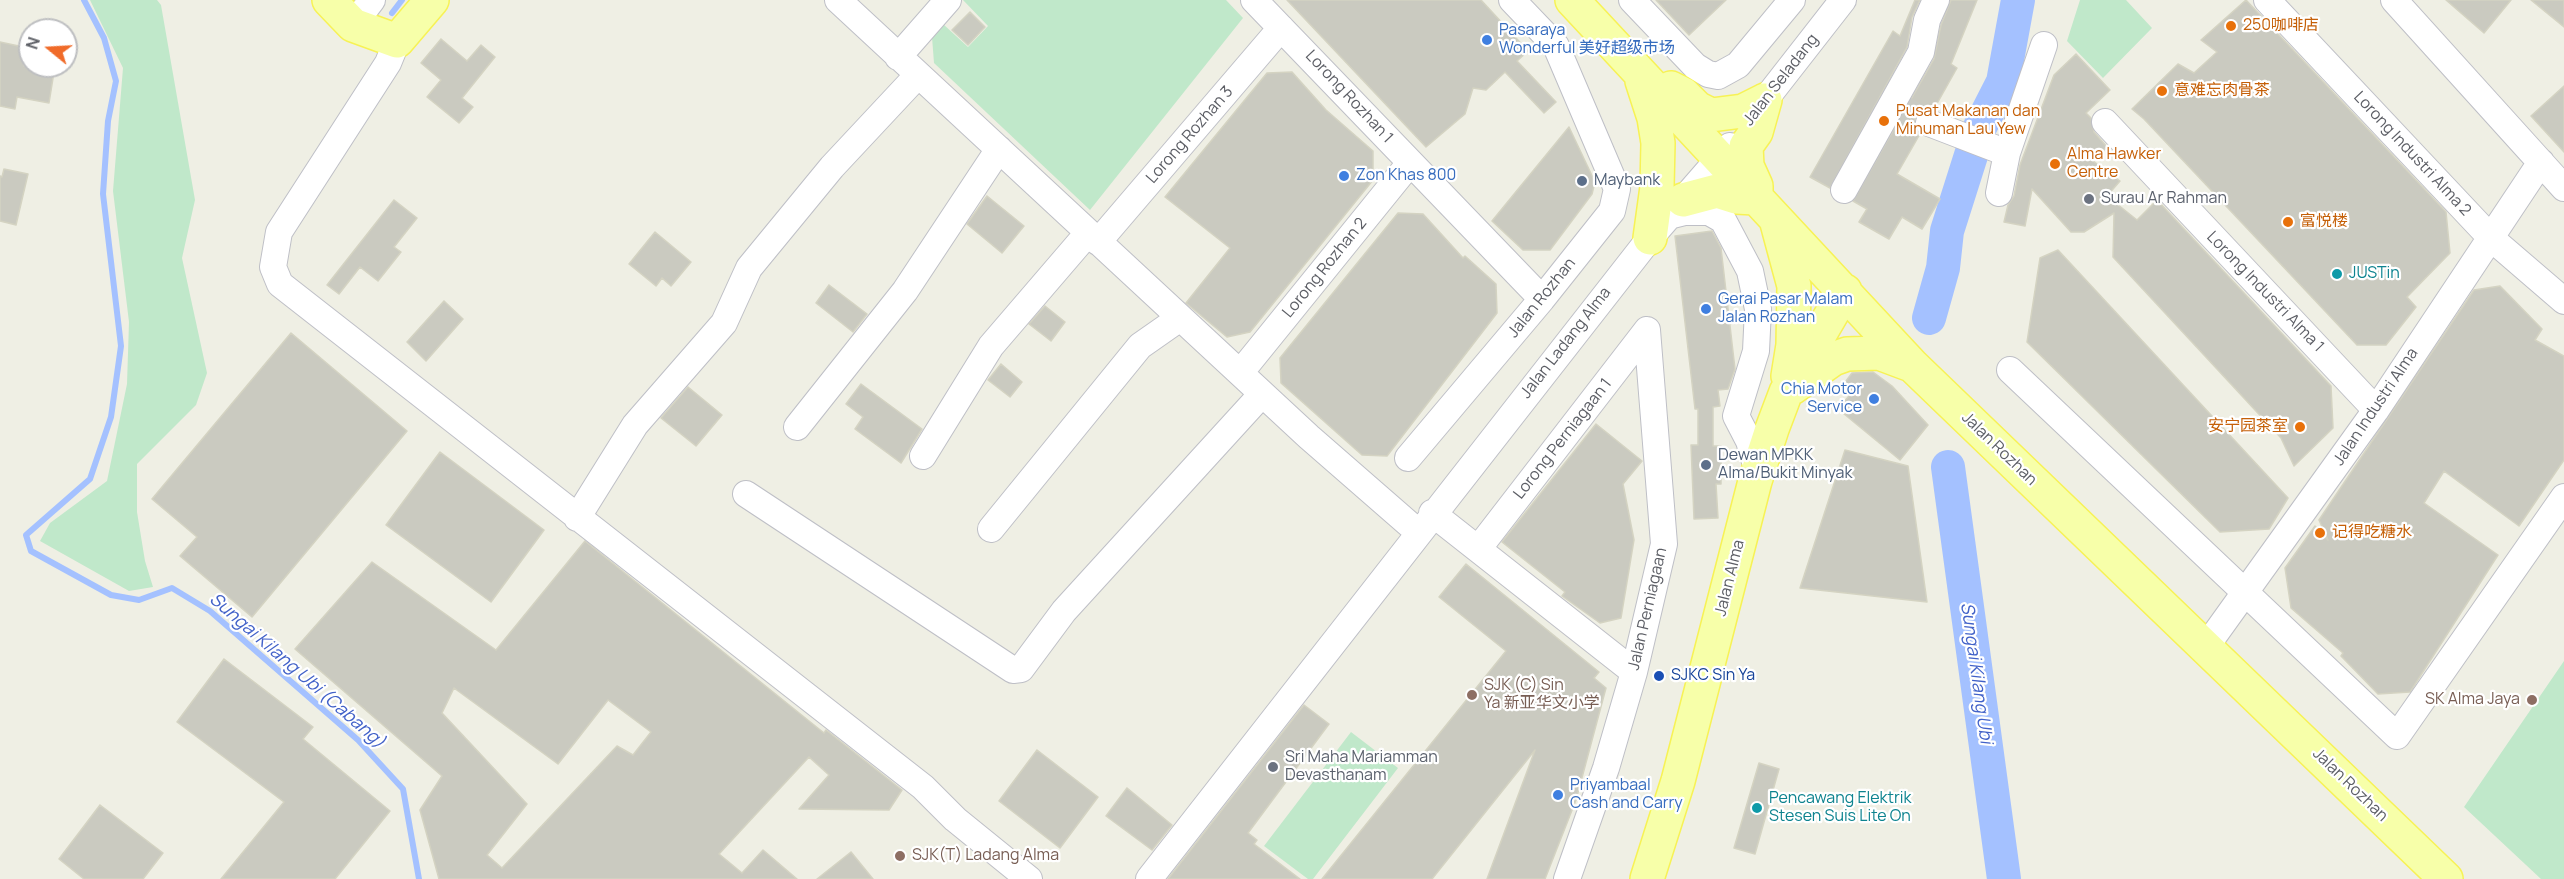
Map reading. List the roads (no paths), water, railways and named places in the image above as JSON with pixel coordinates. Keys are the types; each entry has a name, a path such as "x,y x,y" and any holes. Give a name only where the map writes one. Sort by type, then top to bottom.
{"main road":[{"path":"329,0 362,12 397,41 411,28 432,0"},
{"name":"Jalan Rozhan","path":"1572,0 1845,291 1912,366 2446,879"},
{"path":"1640,73 1683,94 1697,108 1711,115 1743,111 1765,100"},
{"path":"1640,73 1654,118 1658,143 1657,187 1667,218 1716,192 1766,209"},
{"path":"1765,100 1756,132 1746,147 1747,166 1766,209 1794,286 1793,345 1786,392"},
{"name":"Jalan Alma","path":"1647,879 1678,781 1758,472 1786,392 1845,291"},
{"path":"1786,392 1833,359 1847,354 1879,353 1912,366"}],"street":[{"path":"838,0 1262,394 1425,522 1478,549 1634,672"},
{"path":"898,57 948,0"},
{"name":"Lorong Rozhan 1","path":"1254,0 1542,299"},
{"name":"Jalan Rozhan","path":"1408,458 1612,212 1617,189 1556,46 1512,0"},
{"path":"1632,0 1695,66 1708,74 1718,75 1738,65 1792,0"},
{"name":"Jalan Seladang","path":"1719,159 1843,0"},
{"path":"1844,190 1921,52 1927,20 1936,0"},
{"name":"Lorong Industri Alma 2","path":"2267,0 2492,239 2564,301"},
{"path":"2394,0 2564,188"},
{"name":"Lorong Rozhan 3","path":"923,456 991,346 1093,237 1281,28"},
{"path":"397,41 388,63 279,232 273,267 280,284 923,787 955,819 1029,879"},
{"path":"1999,193 2000,151 2044,45"},
{"path":"578,518 635,424 724,323 749,268 832,167 918,75"},
{"name":"Lorong Industri Alma 1","path":"2105,122 2376,410"},
{"path":"1939,128 2000,151"},
{"path":"797,427 905,291 999,150"},
{"name":"Jalan Ladang Alma","path":"1149,879 1425,522 1667,218 1719,159"},
{"name":"Jalan Industri Alma","path":"2205,648 2247,593 2376,410 2492,239 2541,162"},
{"name":"Lorong Rozhan 2","path":"1240,374 1410,163"},
{"path":"1667,218 1685,212 1709,212 1723,220 1750,271 1758,309 1756,351 1736,416 1749,441 1758,472"},
{"path":"991,529 1140,346 1180,318"},
{"name":"Lorong Perniagaan 1","path":"1478,549 1647,330"},
{"name":"Jalan Perniagaan","path":"1567,879 1586,831 1634,672 1664,544 1647,330"},
{"path":"2010,370 2397,736 2564,496"},
{"path":"746,494 1013,670 1020,669 1064,611 1262,394"}],"waterway":[{"name":"Sungai Kilang Ubi (Cabang)","path":"84,0 104,38 116,81 108,121 103,194 121,346 111,417 90,479 26,535 31,551 111,595 139,600 172,588 210,611 358,740 403,789 419,879"},
{"path":"392,13 402,0"},
{"name":"Sungai Kilang Ubi","path":"1929,318 1943,268 1947,231 1980,127 2003,82 2018,0"},
{"name":"Sungai Kilang Ubi","path":"1948,467 2004,879"}],"tunnel":[{"path":"1893,103 1929,123"}],"place":[{"name":"250咖啡店","path":"2231,26"},
{"name":"Pasaraya Wonderful 美好超级市场","path":"1487,40"},
{"name":"意难忘肉骨茶","path":"2162,91"},
{"name":"Pusat Makanan dan Minuman Lau Yew","path":"1884,121"},
{"name":"Alma Hawker Centre","path":"2055,164"},
{"name":"Zon Khas 800","path":"1344,176"},
{"name":"Maybank","path":"1582,181"},
{"name":"Surau Ar Rahman","path":"2089,199"},
{"name":"富悦楼","path":"2288,222"},
{"name":"JUSTin","path":"2337,274"},
{"name":"Gerai Pasar Malam Jalan Rozhan","path":"1706,309"},
{"name":"Chia Motor Service","path":"1874,399"},
{"name":"安宁园茶室","path":"2300,427"},
{"name":"Dewan MPKK Alma/Bukit Minyak","path":"1706,465"},
{"name":"记得吃糖水","path":"2320,533"},
{"name":"SJKC Sin Ya","path":"1659,676"},
{"name":"SJK (C) Sin Ya 新亚华文小学","path":"1472,695"},
{"name":"SK Alma Jaya","path":"2532,700"},
{"name":"Sri Maha Mariamman Devasthanam","path":"1273,767"},
{"name":"Priyambaal Cash and Carry","path":"1558,795"},
{"name":"Pencawang Elektrik Stesen Suis Lite On","path":"1757,808"},
{"name":"SJK(T) Ladang Alma","path":"900,856"}]}
